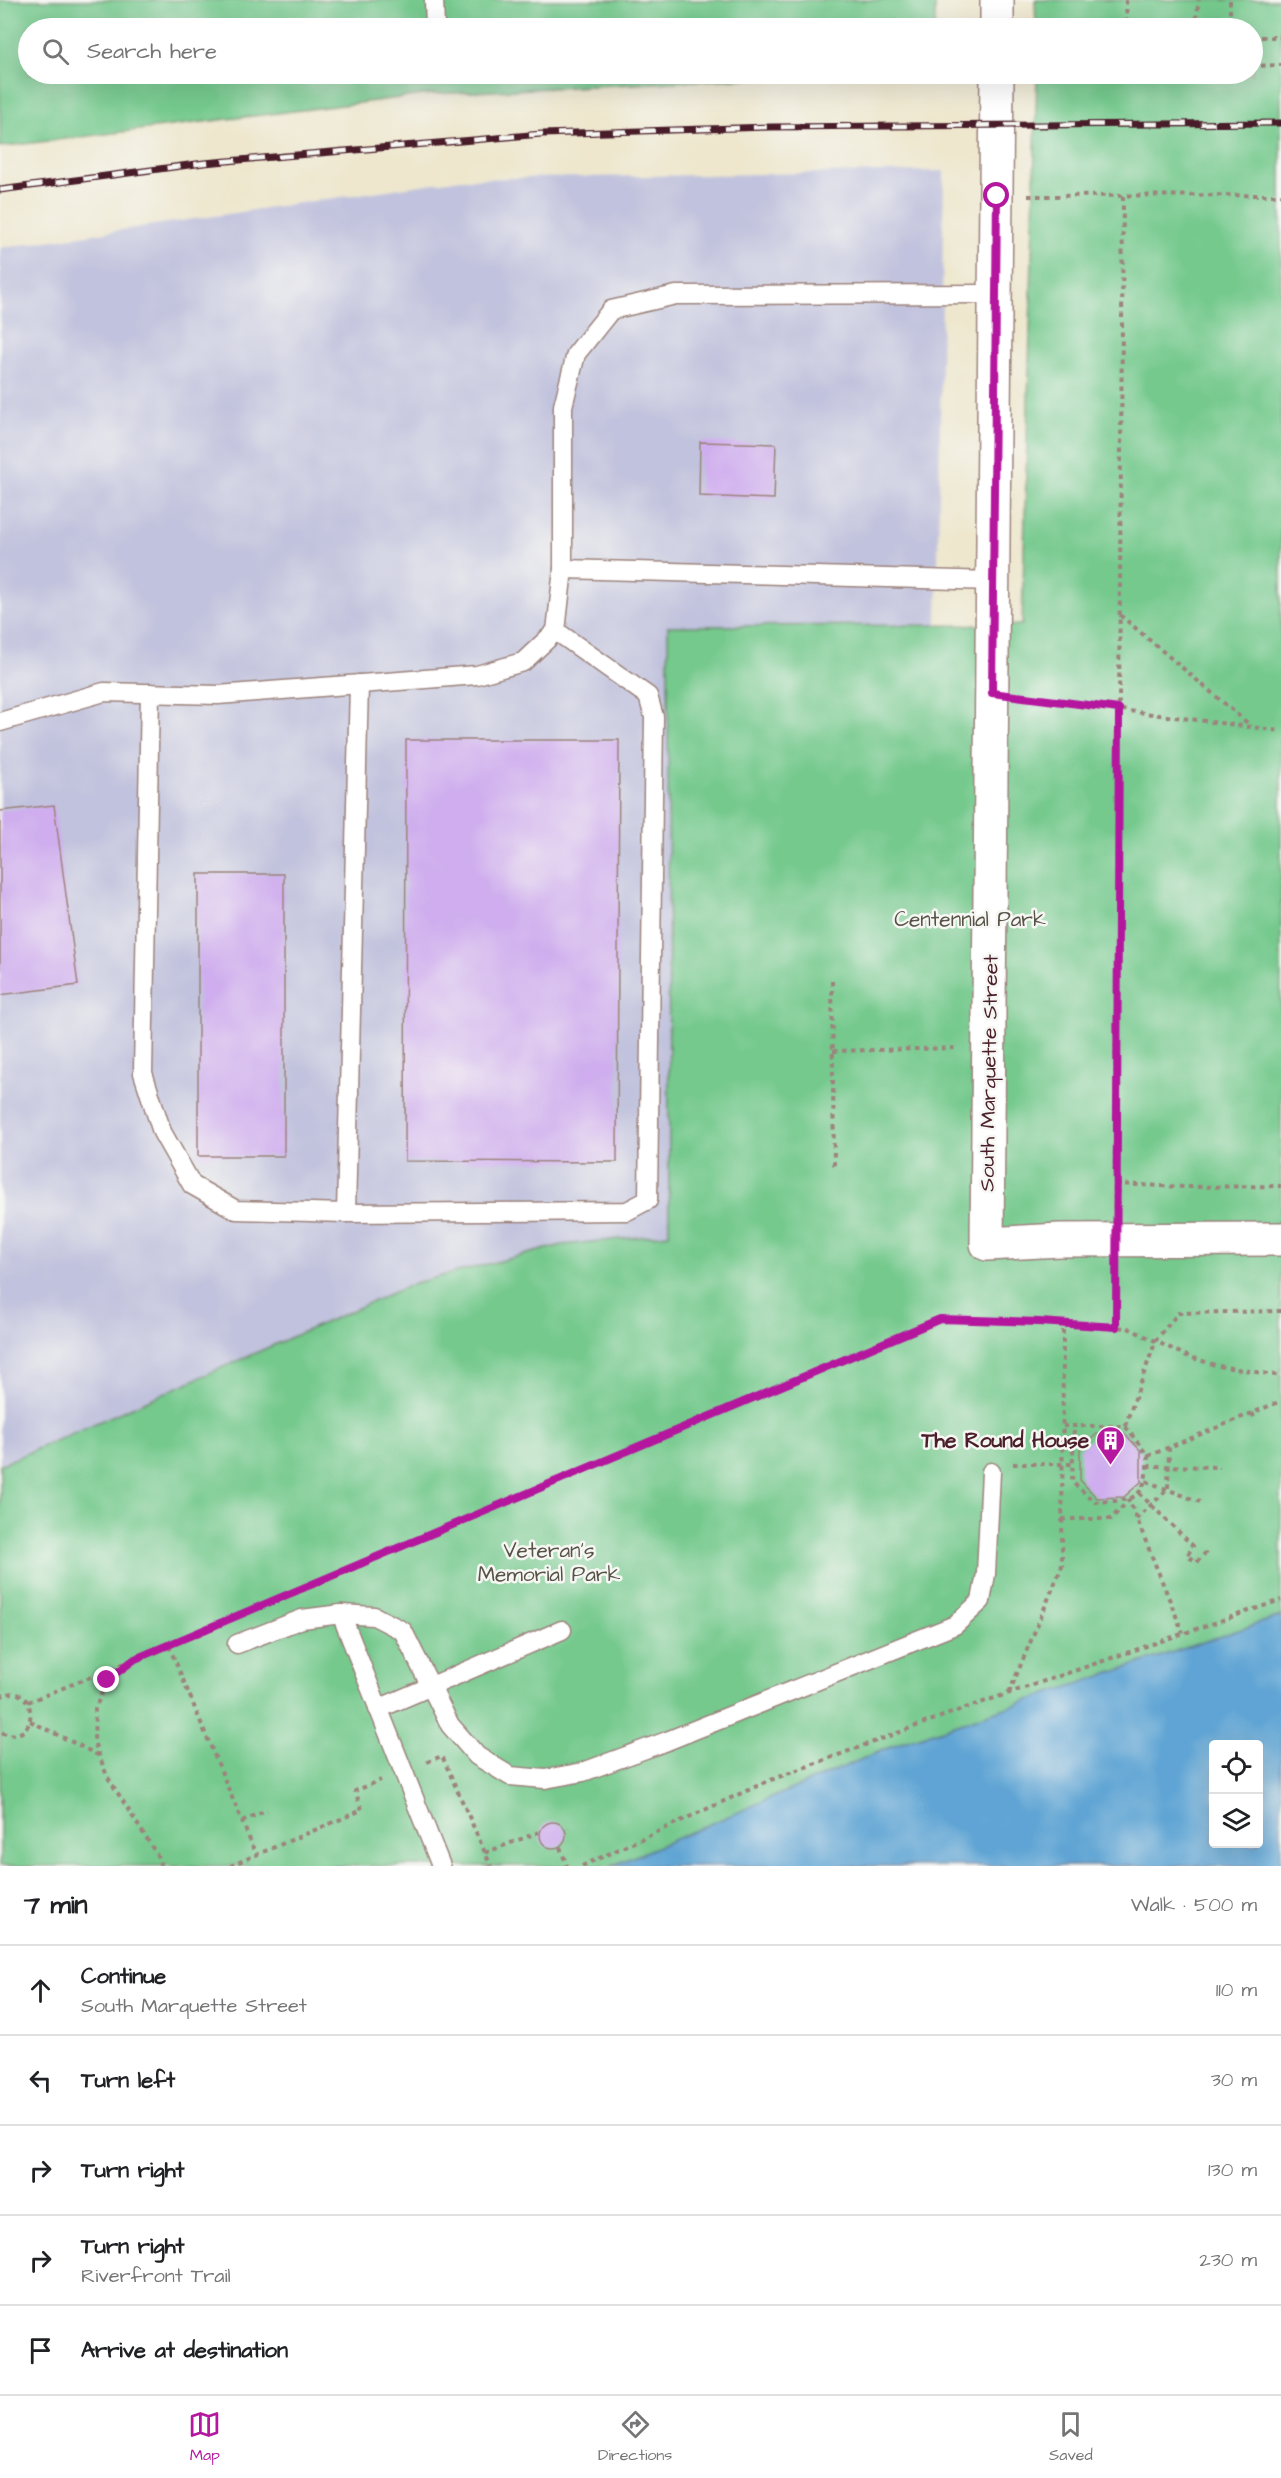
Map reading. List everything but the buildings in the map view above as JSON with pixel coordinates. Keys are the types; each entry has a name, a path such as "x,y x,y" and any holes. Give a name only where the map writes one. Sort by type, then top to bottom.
{"street":[{"path":"997,0 997,18"},
{"name":"South Marquette Street","path":"997,84 987,1244 1115,1240"},
{"path":"1115,1240 1281,1239"}],"lane":[{"path":"434,0 435,18"},
{"path":"0,722 104,692 218,695 477,675 522,663 556,631 563,569 563,406 576,354 611,310 676,295 996,294"},
{"path":"563,569 993,581"},
{"path":"150,693 143,1073 162,1132 192,1185 236,1210 346,1213 627,1211 648,1200 654,717 648,696 556,631"},
{"path":"346,1213 359,684"},
{"path":"237,1644 302,1619 340,1614 374,1616 403,1630 450,1725 477,1756 510,1776 545,1779 583,1772 668,1741 955,1625 981,1601 997,1468"},
{"path":"340,1614 441,1866"},
{"path":"378,1708 562,1630"}],"path":[{"path":"1126,0 1127,18"},
{"path":"1196,18 1199,0"},
{"path":"1230,0 1230,18"},
{"path":"1263,37 1281,36"},
{"path":"1263,66 1281,65"},
{"path":"997,196 1281,195"},
{"path":"1116,1327 1123,196"},
{"path":"1120,615 1251,727"},
{"path":"992,693 1281,731"},
{"path":"832,981 834,1168"},
{"path":"833,1051 989,1048"},
{"path":"1116,1184 1185,1187 1281,1186"},
{"path":"1125,1426 1156,1340 1178,1313 1281,1311"},
{"path":"288,1595 940,1319 1128,1328 1187,1356 1218,1366 1281,1377"},
{"path":"1009,1693 1062,1566 1063,1324"},
{"path":"1148,1456 1281,1401"},
{"path":"1252,1413 1255,1419"},
{"path":"1063,1426 1125,1426"},
{"path":"1074,1426 1072,1482 1095,1502 1129,1500"},
{"path":"1062,1519 1111,1519 1139,1492 1146,1481 1148,1456 1125,1426"},
{"path":"1136,1519 1168,1490 1169,1447"},
{"path":"997,1468 1072,1464"},
{"path":"1147,1466 1220,1467"},
{"path":"1146,1481 1200,1502"},
{"path":"1139,1492 1193,1546 1187,1556 1197,1562 1208,1550"},
{"path":"1129,1500 1183,1633"},
{"path":"582,1866 768,1781 1009,1693 1281,1600"},
{"path":"28,1702 233,1619"},
{"path":"169,1646 256,1855"},
{"path":"135,1659 107,1680 95,1708 94,1742 107,1776 157,1855 161,1866"},
{"path":"0,1696 17,1694 28,1702 31,1708 27,1728 16,1735 0,1732"},
{"path":"30,1721 99,1756"},
{"path":"230,1866 362,1810 355,1791 442,1756 491,1866"},
{"path":"242,1821 267,1810"},
{"path":"485,1853 540,1832"},
{"path":"560,1846 567,1866"}],"shaded area":[{"path":"944,171 937,626 668,626 669,1234 562,1245 415,1283 0,1465 0,248 461,179"}],"green space":[{"path":"0,0 935,0 935,18 18,18 18,84 634,84 432,94 0,147"},
{"path":"1035,0 1281,0 1281,1616 895,1745 612,1866 0,1866 0,1465 415,1283 562,1245 669,1234 668,626 1022,625 1037,84 1263,84 1263,18 1036,18"}],"water":[{"path":"1281,1616 1281,1866 612,1866 895,1745"}],"railway":[{"path":"0,190 204,163 542,134 770,127 1281,123"}],"place":[{"name":"The Round House","path":"1110,1466"}],"route":[{"path":"107,1680 135,1659 940,1319 1116,1327 1119,709 992,693 997,196"}],"park label":[{"name":"Centennial Park","path":"970,919"},
{"name":"Veteran's Memorial Park","path":"549,1562"}]}
